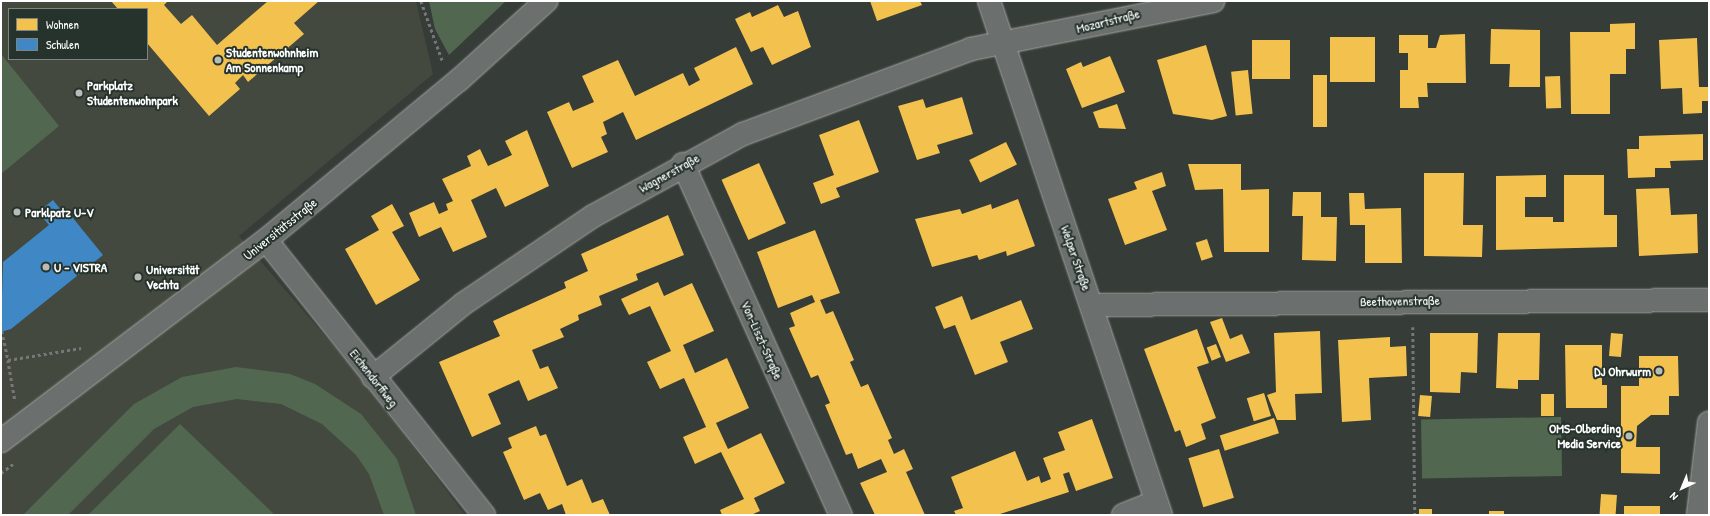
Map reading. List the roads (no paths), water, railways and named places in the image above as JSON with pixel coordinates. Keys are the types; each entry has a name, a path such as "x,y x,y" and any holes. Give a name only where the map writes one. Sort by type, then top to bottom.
{"street":[{"name":"Universitätsstraße","path":"1,441 266,240 459,80 546,1"},
{"name":"Welper Straße","path":"989,1 1159,508"},
{"name":"Mozartstraße","path":"1003,44 1213,1"},
{"name":"Wagnerstraße","path":"374,377 506,273 593,216 683,164 743,134 845,95 971,49 1003,44"},
{"name":"Von-Liszt-Straße","path":"683,164 841,515"},
{"name":"Eichendorffweg","path":"266,240 484,515"},
{"name":"Beethovenstraße","path":"1092,305 1412,300 1709,300"},
{"path":"1698,515 1709,423"},
{"path":"1123,515 1159,508"}],"place":[{"name":"Studentenwohnheim Am Sonnenkamp","path":"218,60"},
{"name":"Parkplatz Studentenwohnpark","path":"79,93"},
{"name":"Parklpatz U-V","path":"17,212"},
{"name":"U - VISTRA","path":"46,267"},
{"name":"Universität Vechta","path":"138,277"},
{"name":"DJ Ohrwurm","path":"1659,371"},
{"name":"OMS-Olberding Media Service","path":"1629,436"}]}
